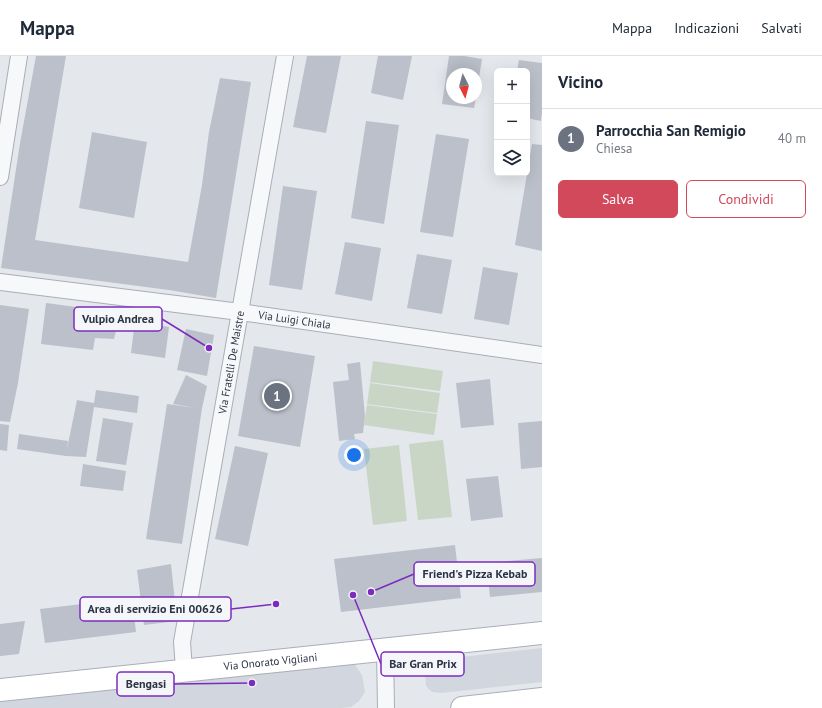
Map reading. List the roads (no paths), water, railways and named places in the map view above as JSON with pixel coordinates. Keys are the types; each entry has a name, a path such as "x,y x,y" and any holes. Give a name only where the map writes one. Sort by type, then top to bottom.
{"main road":[{"name":"Via Onorato Vigliani","path":"0,690 542,633"},
{"path":"462,708 542,699"}],"street":[{"path":"0,177 20,56"},
{"name":"Via Fratelli De Maistre","path":"184,670 182,642 285,56"},
{"name":"Via Luigi Chiala","path":"0,282 240,312 542,355"},
{"path":"385,650 386,708"}],"place":[{"name":"Vulpio Andrea","path":"209,348"},
{"name":"Parrocchia San Remigio","path":"277,396"},
{"name":"Friend's Pizza Kebab","path":"371,592"},
{"name":"Bar Gran Prix","path":"353,595"},
{"name":"Area di servizio Eni 00626","path":"276,604"},
{"name":"Bengasi","path":"252,683"}]}
